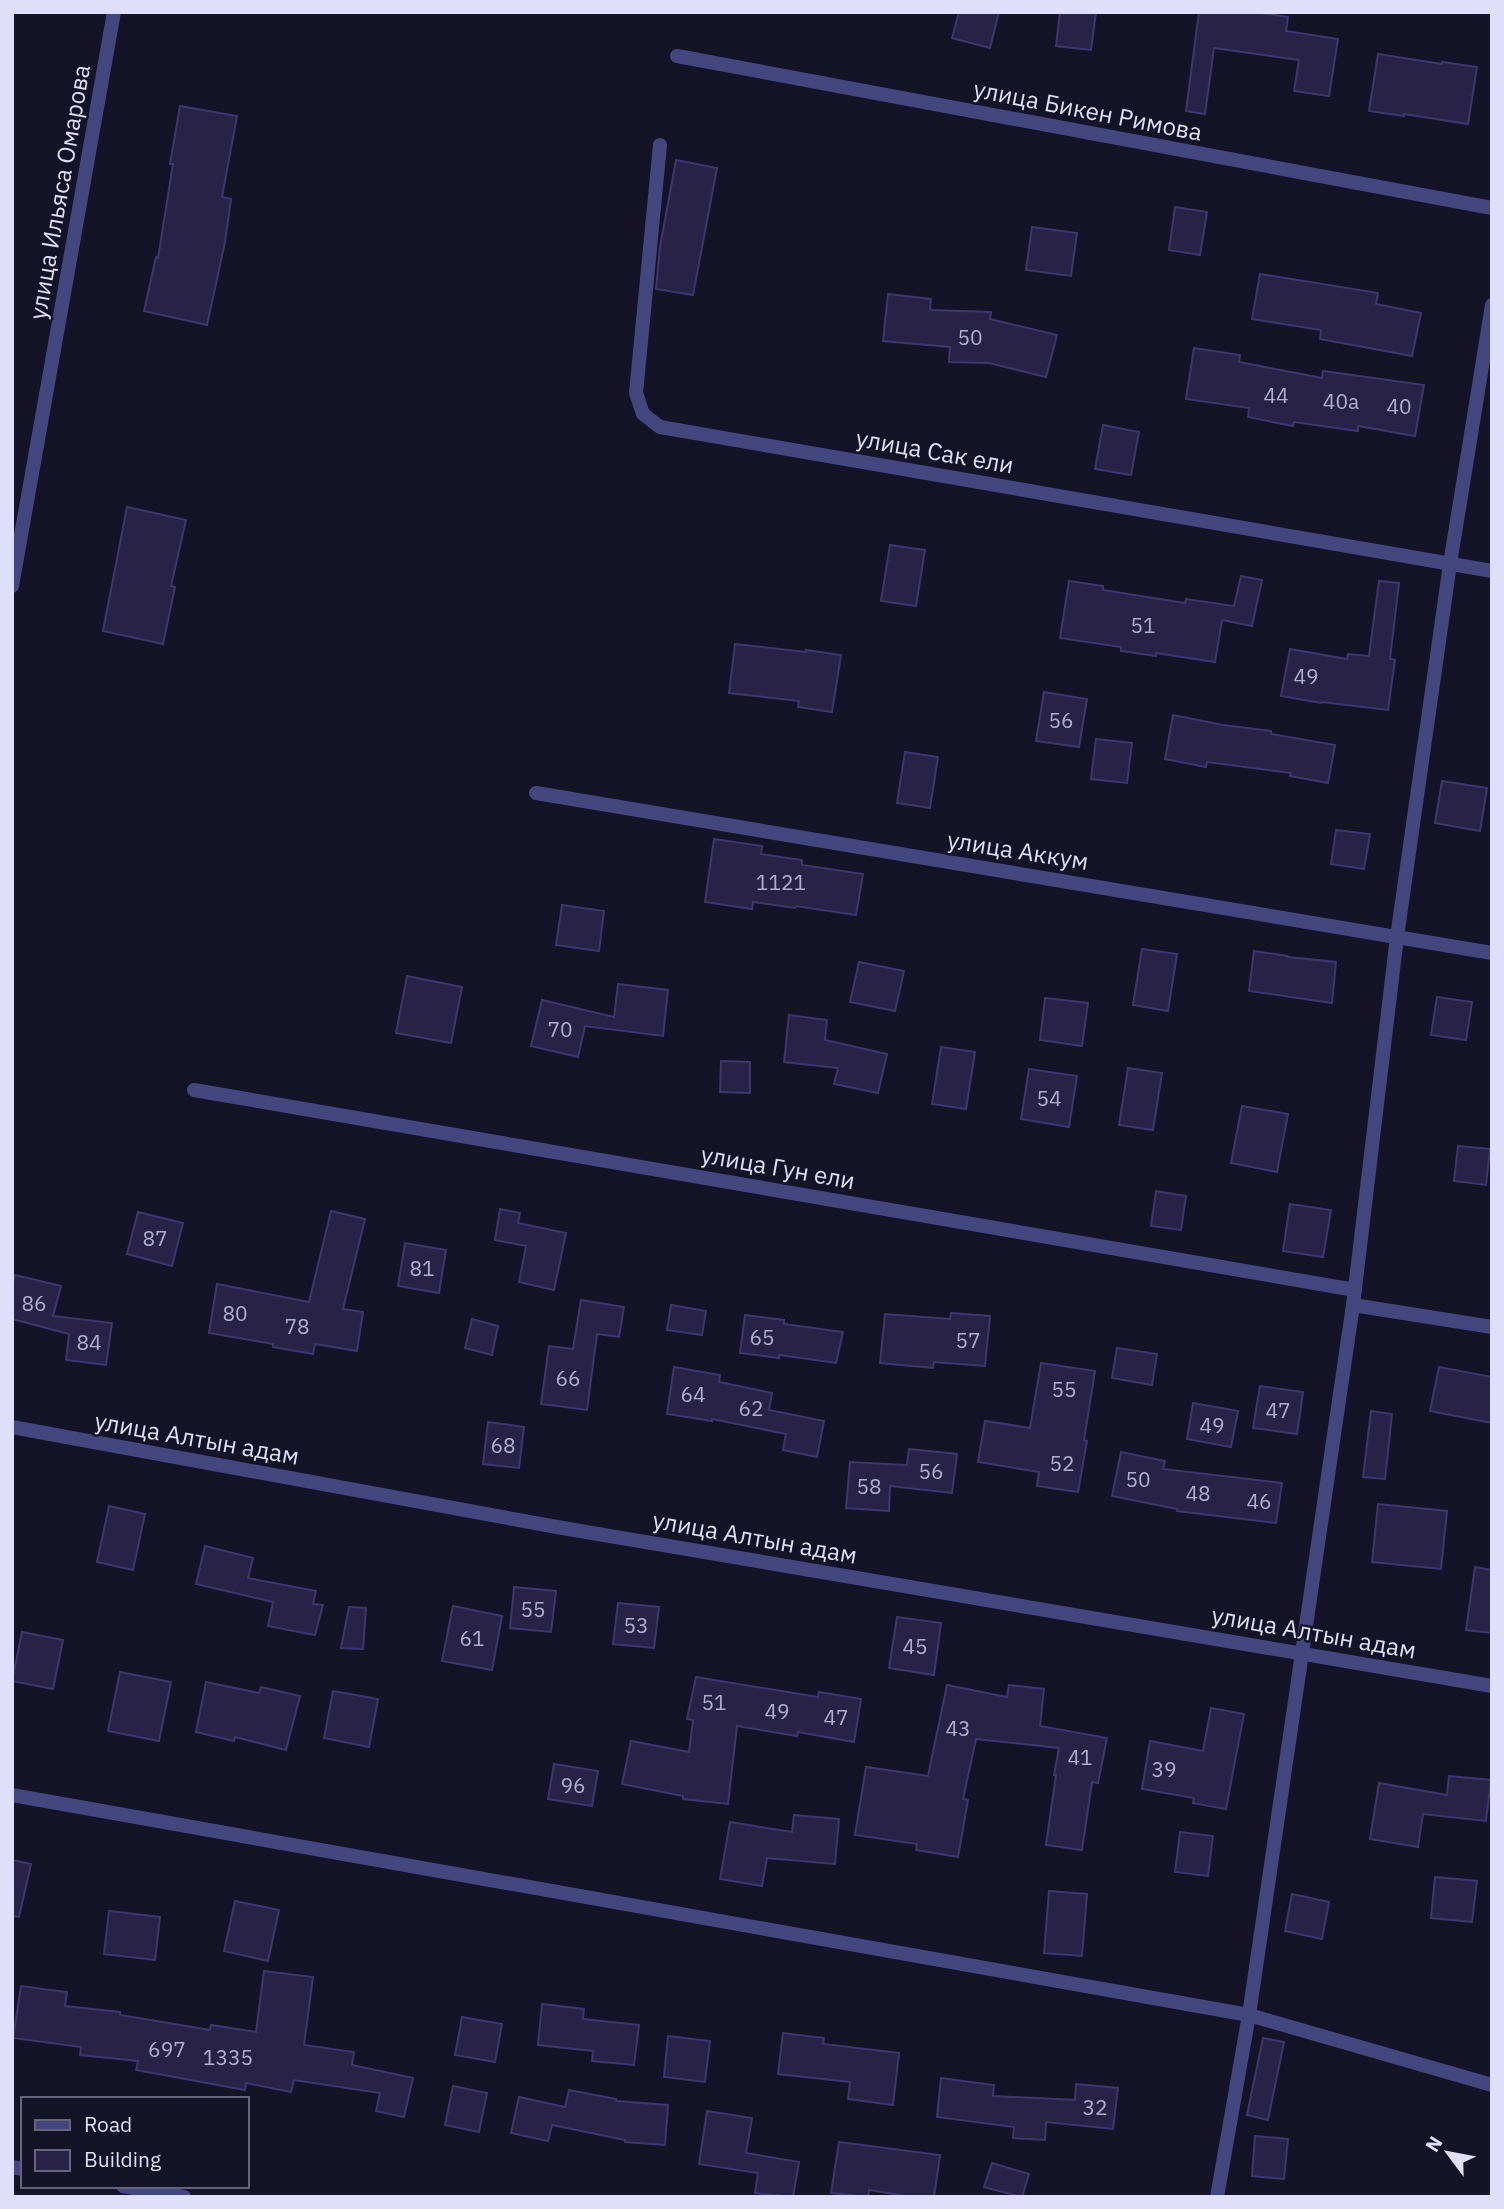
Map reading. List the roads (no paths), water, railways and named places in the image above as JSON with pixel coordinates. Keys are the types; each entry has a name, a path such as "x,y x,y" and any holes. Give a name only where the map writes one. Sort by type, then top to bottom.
{"street":[{"name":"улица Ильяса Омарова","path":"12,586 114,12"},
{"name":"улица Бикен Римова","path":"677,55 1492,208"},
{"name":"улица Сак ели","path":"660,145 636,393 643,414 660,427 1492,571"},
{"path":"1217,2197 1249,2015 1353,1305 1397,937 1450,564 1492,305"},
{"name":"улица Аккум","path":"536,793 1492,953"},
{"name":"улица Гун ели","path":"194,1090 1355,1290"},
{"path":"1353,1305 1492,1327"},
{"name":"улица Алтын адам","path":"12,1427 557,1527 1492,1686"},
{"path":"12,1795 1249,2015 1492,2085"},
{"path":"134,2188 184,2197"}]}
